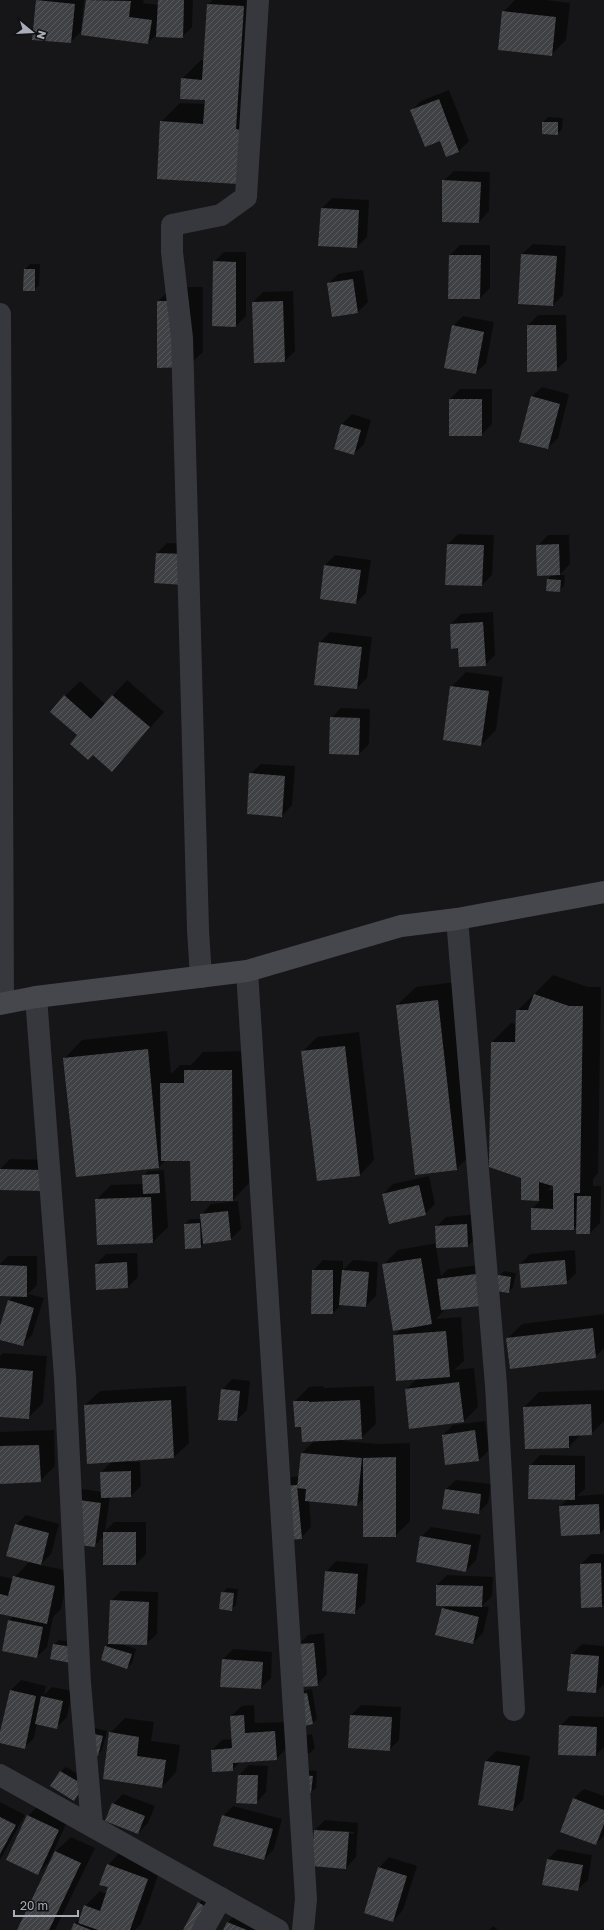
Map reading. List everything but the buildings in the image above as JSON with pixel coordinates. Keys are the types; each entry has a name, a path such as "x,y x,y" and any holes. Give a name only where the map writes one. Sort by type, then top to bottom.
{"street":[{"path":"201,977 198,930 182,338 172,252 172,225 221,215 246,197 258,0"},
{"path":"0,314 2,1003 36,997 247,971 401,926 457,919 604,892"},
{"path":"457,919 496,1385 514,1710"},
{"path":"247,971 306,1899 302,1930"},
{"path":"36,997 65,1377 80,1683 92,1826"},
{"path":"0,1775 278,1930"},
{"path":"203,1930 221,1898"}]}
